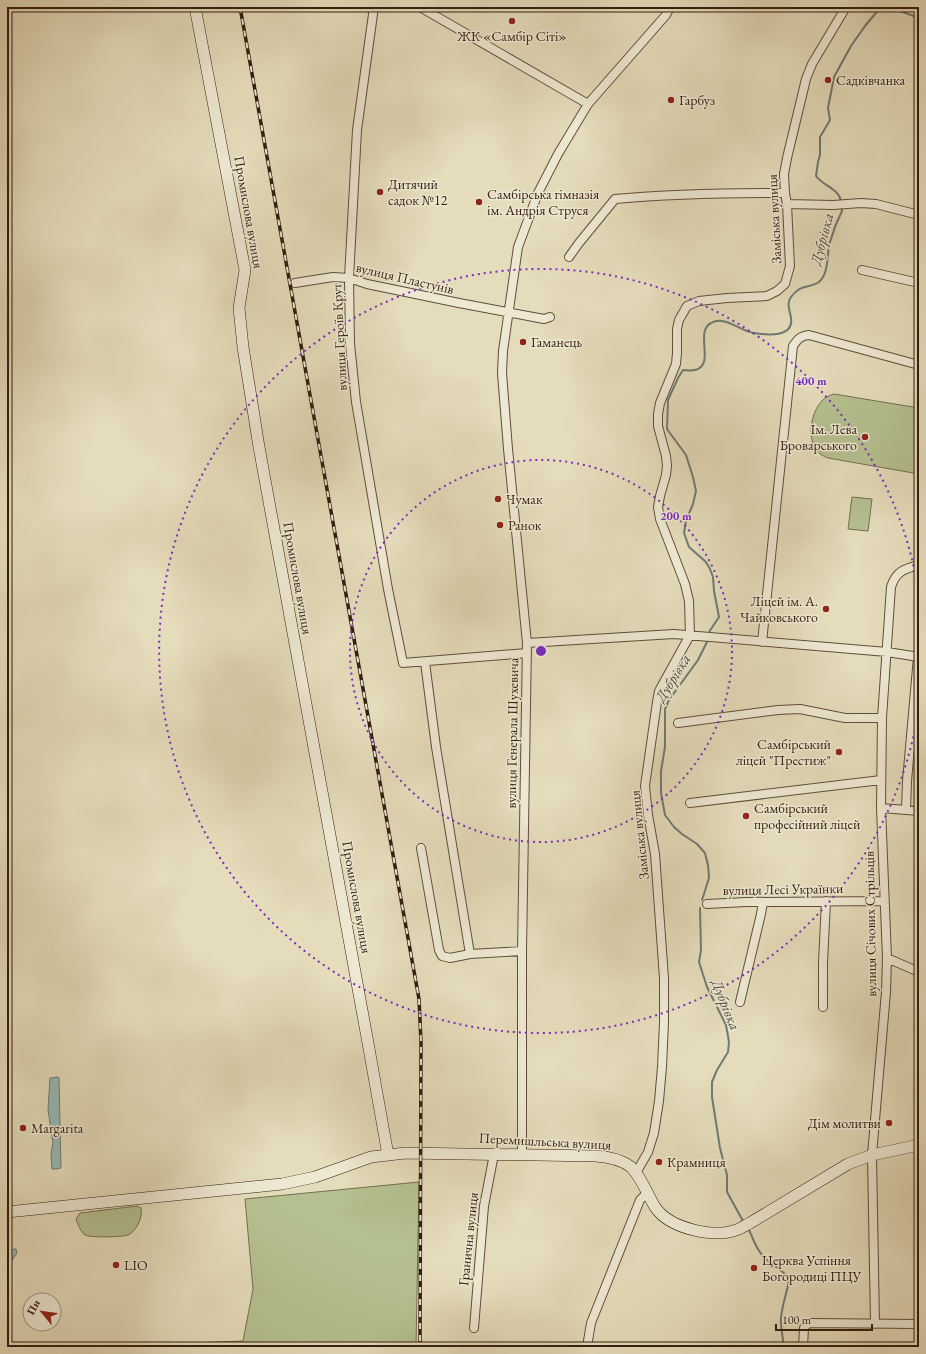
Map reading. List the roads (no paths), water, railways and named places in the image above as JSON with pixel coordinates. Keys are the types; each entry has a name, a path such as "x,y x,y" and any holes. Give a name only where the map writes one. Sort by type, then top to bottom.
{"street":[{"name":"Промислова вулиця","path":"195,7 245,270 240,308 243,348 259,447 388,1155"},
{"name":"вулиця Героїв Крут","path":"374,7 357,130 349,278 350,344 356,402 388,589 403,663 425,662"},
{"path":"420,7 588,104"},
{"name":"вулиця Генерала Шухевича","path":"522,1154 522,951 527,644 508,449 502,373 503,351 518,247 538,193 588,104 666,15 670,7"},
{"name":"Заміська вулиця","path":"636,1173 648,1152 656,1125 662,1067 664,1022 664,978 655,854 648,815 645,786 656,702 659,691 690,635 689,601 685,584 660,519 658,508 667,466 666,456 658,426 658,414 660,403 676,364 678,353 677,329 679,320 687,306 699,301 767,296 777,291 785,284 790,266 788,204 784,193 784,174 806,78 812,64 846,7"},
{"path":"569,257 615,199 701,193 784,193"},
{"path":"788,204 876,204 919,215"},
{"path":"862,270 919,283"},
{"name":"вулиця Пластунів","path":"295,283 333,277 349,278 367,284 508,313"},
{"path":"508,313 544,319 550,316"},
{"path":"762,642 793,346 802,336 809,335 919,365"},
{"name":"вулиця Січових Стрільців","path":"875,1324 872,1155 886,992 881,808 882,718 891,587 897,574 919,565"},
{"path":"527,644 674,634 887,652 918,657 907,781 906,810"},
{"path":"470,954 436,747 425,662 527,653"},
{"path":"678,723 778,710 800,709 845,718 882,718"},
{"path":"690,803 881,780"},
{"path":"881,808 919,811"},
{"path":"421,848 440,954 450,958 470,954 522,951"},
{"path":"823,1007 822,963 826,901"},
{"name":"вулиця Лесі Українки","path":"707,904 884,901"},
{"path":"740,1002 763,902"},
{"path":"886,958 919,972"},
{"name":"Перемишльська вулиця","path":"7,1212 282,1184 315,1177 371,1157 405,1153 522,1154 608,1157 624,1163 636,1173 656,1208 671,1222 689,1229 701,1231 729,1231 739,1229 750,1223 848,1164 872,1155 919,1145"},
{"name":"Гранична вулиця","path":"474,1328 484,1206 494,1154"},
{"path":"587,1347 590,1323 640,1200 647,1194"},
{"path":"803,1347 804,1328 806,1324 810,1323 919,1324"}],"water":[{"path":"58,1077 61,1168 52,1169 51,1153 53,1143 48,1110 50,1078"},
{"path":"16,1249 17,1253 13,1259 7,1261 7,1250"}],"waterway":[{"name":"Дубрівка","path":"841,202 838,194 816,176 820,155 820,137 830,120 828,108 834,77 851,46 880,8 900,11 919,18"},
{"name":"Дубрівка","path":"709,632 719,617 713,577 706,562 689,547 684,533 686,521 693,504 696,491 686,455 667,429 668,400 683,370 695,370 701,367 704,362 704,333 706,327 711,323 722,321 749,332 766,334 778,334 788,329 791,324 789,305 791,297 798,290 819,282 825,273 829,247 842,211 841,206"},
{"name":"Дубрівка","path":"702,900 709,878 705,853 697,844 674,827 665,815 661,793 661,771 665,747 665,709 669,700 698,660 707,642"},
{"name":"Дубрівка","path":"700,908 701,950 699,962 707,987 726,1025 729,1042 728,1052 717,1070 712,1082 712,1097 720,1148 727,1175 727,1192 743,1221"},
{"name":"Дубрівка","path":"749,1230 761,1253 766,1259 784,1273 789,1280 781,1318 783,1347"}],"railway":[{"path":"240,7 419,999 421,1042 420,1347"}],"place":[{"name":"ЖК «Самбір Сіті»","path":"512,21"},
{"name":"Садкiвчанка","path":"828,80"},
{"name":"Гарбуз","path":"671,100"},
{"name":"Дитячий садок №12","path":"380,192"},
{"name":"Самбірська гімназія ім. Андрія Струся","path":"479,202"},
{"name":"Гаманець","path":"523,342"},
{"name":"Ім. Лева Броварського","path":"865,437"},
{"name":"Чумак","path":"498,499"},
{"name":"Ранок","path":"500,525"},
{"name":"Ліцей ім. А. Чайковського","path":"826,609"},
{"name":"Самбірський ліцей \"Престиж\"","path":"839,752"},
{"name":"Самбірський професійний ліцей","path":"746,816"},
{"name":"Дім молитви","path":"889,1123"},
{"name":"Margarita","path":"23,1128"},
{"name":"Крамниця","path":"659,1162"},
{"name":"LIO","path":"116,1265"},
{"name":"Церква Успіння Богородиці ПЦУ","path":"754,1268"}]}
